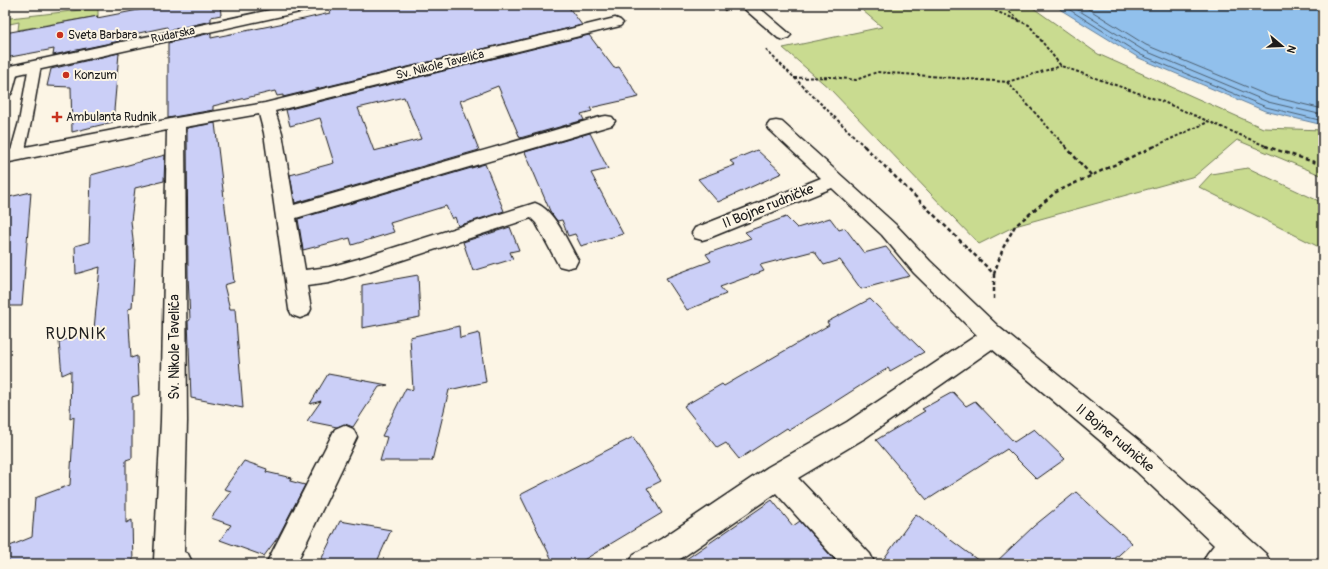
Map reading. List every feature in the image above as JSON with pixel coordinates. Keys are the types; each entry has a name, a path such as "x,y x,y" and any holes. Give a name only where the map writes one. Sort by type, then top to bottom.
{"street":[{"name":"Rudarska","path":"8,72 294,7 313,5"},
{"path":"747,5 783,36"},
{"name":"Sv. Nikole Tavelića","path":"11,155 176,123 265,108 615,23"},
{"path":"5,90 8,72"},
{"path":"265,108 273,133 300,309"},
{"path":"286,214 606,121"},
{"name":"Sv. Nikole Tavelića","path":"176,123 174,420 169,560 178,564"},
{"name":"II Bojne rudničke","path":"776,126 889,230 922,267 993,336 1145,462 1226,554 1256,564"},
{"name":"II Bojne rudničke","path":"702,232 835,180"},
{"path":"295,279 329,275 535,210 544,219 568,260"},
{"path":"644,564 671,549 778,476 856,430 993,336"},
{"path":"281,564 344,437"},
{"path":"778,476 860,564"}],"lane":[{"path":"11,155 25,122 35,65"}],"path":[{"path":"720,5 732,16"},
{"path":"981,5 1028,26 1061,66 1161,101 1261,145 1323,165"},
{"path":"1002,5 1022,23"},
{"path":"766,50 994,274 1003,248 1015,226 1056,192 1208,122"},
{"path":"794,78 833,77 856,80 877,72 1007,82 1061,66"},
{"path":"1007,82 1092,176"}],"green space":[{"path":"856,5 1029,5 1098,54 1263,128 1323,130 1323,176 1237,140 1195,176 1015,226 979,244 830,89 783,48 882,27"},
{"path":"98,8 98,16 18,30 19,22 5,25 5,19 10,18"},
{"path":"1248,168 1323,203 1323,249 1199,187 1211,174"}],"water":[{"path":"1056,5 1323,5 1323,125 1265,111 1139,58 1061,10"}],"building":[{"path":"164,5 220,5 221,15 211,17 211,21 167,31 167,27 120,37 120,41 53,55 54,49 5,58 5,33"},
{"path":"348,5 567,5 582,25 283,97 283,95 277,96 275,91 213,106 213,110 168,118 168,43 211,33 211,38 304,19 330,13 329,9"},
{"path":"589,35 614,68 619,67 639,97 590,108 592,111 581,114 584,120 520,138 498,86 460,101 479,150 295,203 290,175 334,163 320,118 290,126 286,110","holes":["404,97 421,139 374,151 358,108"]},
{"path":"119,53 113,122 72,132 71,87 47,86 51,69"},
{"path":"215,123 234,282 224,285 230,309 235,309 243,408 191,398 188,321 190,320 188,275 187,128"},
{"path":"590,133 608,169 591,173 623,234 581,246 575,234 568,236 562,220 557,221 550,211 525,152"},
{"path":"757,150 782,173 718,202 698,179 735,165 730,161"},
{"path":"165,155 164,181 135,188 131,221 135,259 132,308 128,309 131,358 137,356 139,395 132,397 132,458 126,460 126,523 132,520 133,564 5,564 5,548 32,537 35,498 70,485 74,417 70,419 71,371 62,375 59,342 94,329 100,267 76,274 75,246 89,242 91,175"},
{"path":"485,164 504,211 458,226 455,217 452,219 446,206 390,223 394,232 352,245 350,238 303,250 298,219"},
{"path":"31,192 22,306 5,306 5,198"},
{"path":"786,217 797,228 830,218 839,230 845,228 864,253 886,247 910,276 861,289 840,260 824,265 814,251 760,265 764,271 720,287 726,294 687,310 666,278 711,261 706,254 751,238 745,232"},
{"path":"510,227 519,250 510,252 513,259 473,271 463,242"},
{"path":"418,275 420,317 362,328 362,285"},
{"path":"870,299 924,352 890,371 888,368 819,412 789,430 787,428 739,459 726,443 717,448 684,406 722,384 724,386 829,325 827,322"},
{"path":"459,326 460,338 479,333 486,382 449,390 432,461 380,461 387,437 382,436 406,388 413,390 410,337"},
{"path":"328,374 388,385 379,387 353,427 345,424 337,427 307,421 321,401 310,404"},
{"path":"953,392 966,406 975,401 1014,442 1034,429 1065,459 1037,479 1007,449 927,500 876,440 925,411 922,409"},
{"path":"633,437 661,481 647,488 662,513 577,564 554,564 520,495"},
{"path":"244,461 267,469 266,472 292,478 290,481 305,485 278,537 264,556 220,540 231,525 211,518 231,491 224,489"},
{"path":"1076,492 1132,543 1109,564 994,564 1034,526"},
{"path":"772,500 793,526 800,521 838,564 679,564"},
{"path":"916,514 983,564 880,564"},
{"path":"340,521 391,530 376,564 319,564"}],"place":[{"name":"Sveta Barbara","path":"60,35"},
{"name":"Konzum","path":"66,75"},
{"name":"Ambulanta Rudnik","path":"57,117"}],"district":[{"name":"RUDNIK","path":"76,334"}]}
